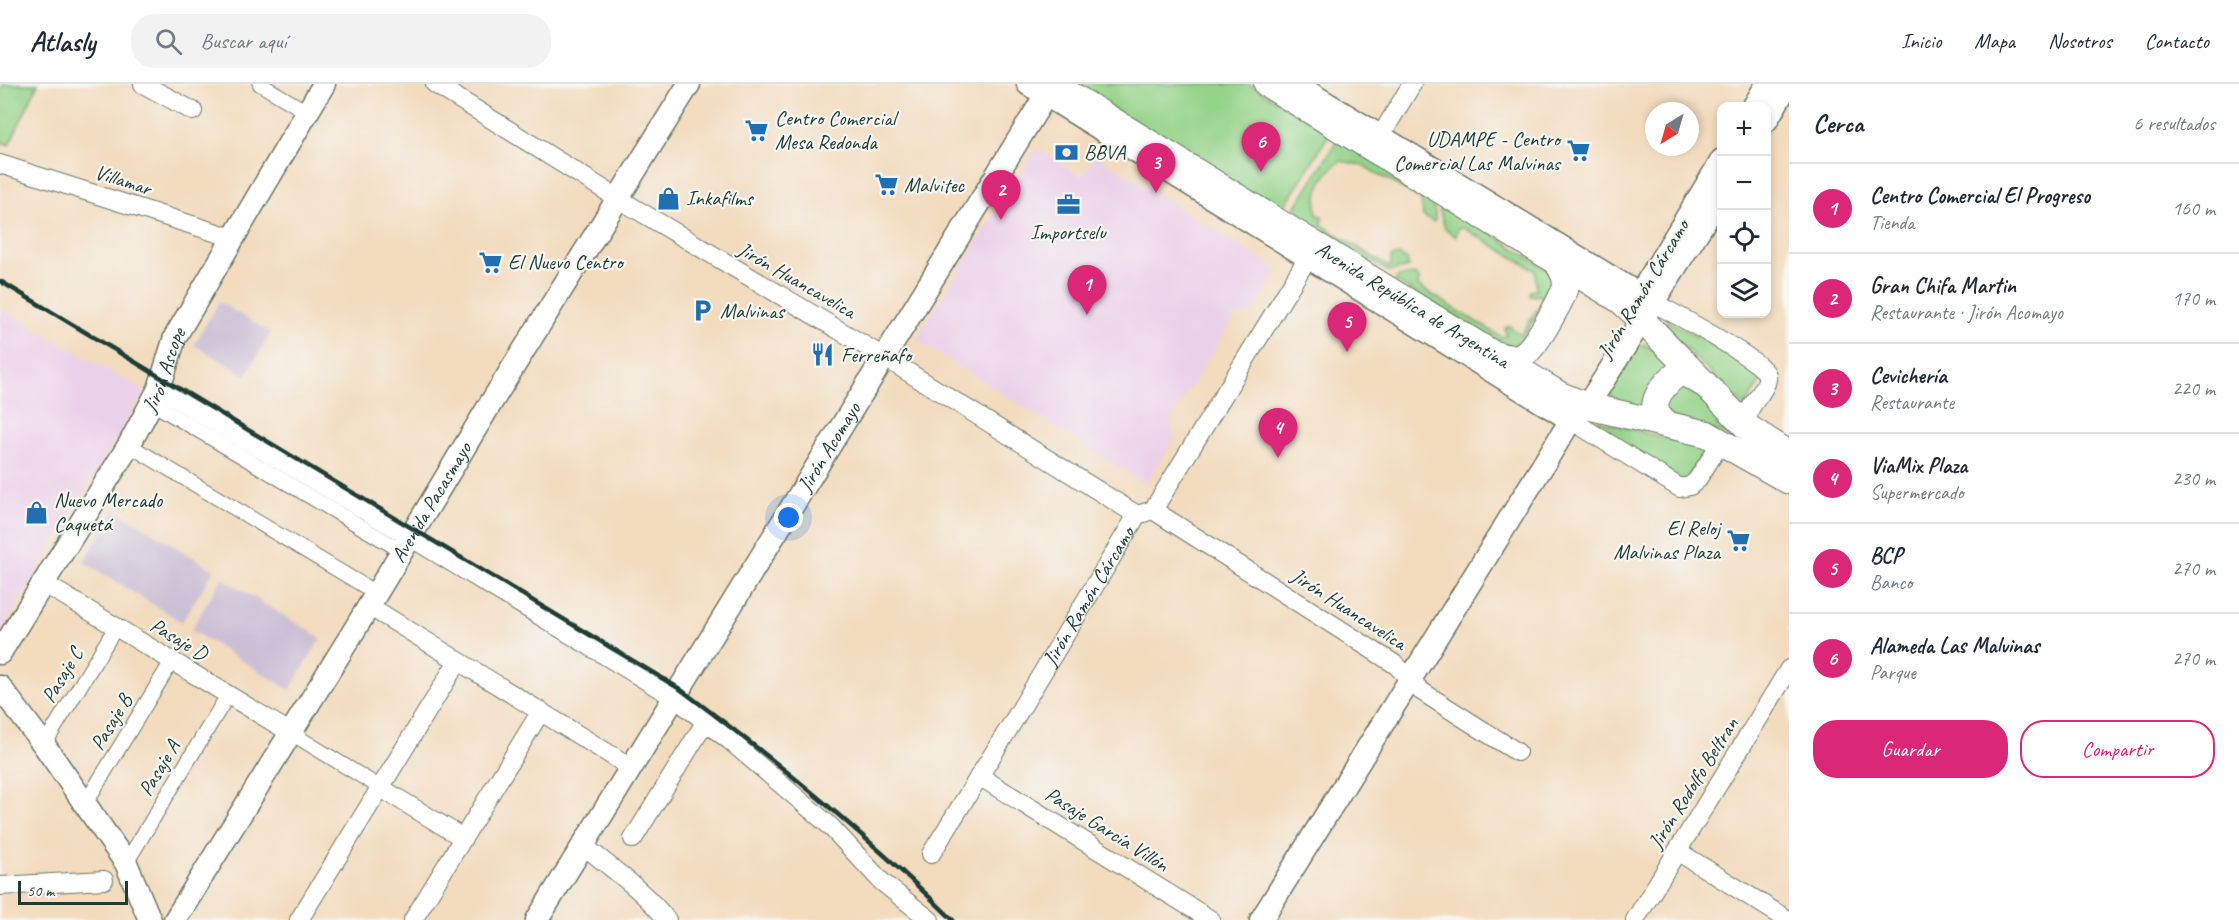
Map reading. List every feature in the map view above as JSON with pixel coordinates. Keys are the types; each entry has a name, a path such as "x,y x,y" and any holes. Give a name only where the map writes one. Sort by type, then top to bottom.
{"main road":[{"path":"1267,84 1377,142 1620,300 1642,307 1702,382 1747,427 1789,454"},
{"name":"Avenida República de Argentina","path":"1042,88 1495,354 1577,409 1707,434 1789,481"},
{"path":"1495,354 1513,358 1522,355 1534,344 1565,290 1567,282 1565,275 1556,260"},
{"path":"1669,425 1656,411 1655,404 1669,381 1680,373 1702,382"}],"street":[{"path":"143,84 193,111"},
{"path":"260,84 307,112"},
{"name":"Jirón Ascope","path":"0,653 45,584 129,445 155,396 175,337 324,84"},
{"name":"Jirón Huancavelica","path":"435,84 619,199 1145,512 1396,665 1421,691 1517,752"},
{"name":"Avenida Pacasmayo","path":"175,920 689,84"},
{"path":"1295,84 1377,142 1642,307 1731,347 1762,367 1767,373 1767,380 1750,410 1747,427"},
{"path":"1377,142 1412,84"},
{"path":"1756,102 1767,84"},
{"path":"1771,114 1788,84"},
{"name":"Avenida República de Argentina","path":"1042,88 1309,256 1577,409"},
{"name":"Jirón Acomayo","path":"537,920 884,357 1042,88"},
{"name":"Villamar","path":"0,164 233,238"},
{"name":"Jirón Ramón Cárcamo","path":"1642,307 1717,169"},
{"name":"Jirón Ramón Cárcamo","path":"1261,920 1577,409 1642,307 1717,202"},
{"name":"Jirón Ramón Cárcamo","path":"932,854 1145,512 1309,256"},
{"path":"155,396 406,544 675,698 706,721 831,826 882,882 904,911 930,920"},
{"path":"1577,409 1680,488 1690,486 1697,480 1722,441"},
{"path":"129,445 373,600 458,661 632,768"},
{"name":"Pasaje D","path":"45,584 291,733"},
{"name":"Pasaje C","path":"44,745 116,627"},
{"name":"Pasaje B","path":"86,804 172,661"},
{"path":"299,920 458,661"},
{"name":"Jirón Rodolfo Beltran","path":"1635,920 1789,669"},
{"path":"0,687 44,745 126,863 150,920"},
{"name":"Pasaje A","path":"126,863 228,695"},
{"path":"413,920 541,711"},
{"path":"633,839 706,721"},
{"path":"291,733 463,838"},
{"name":"Pasaje García Villón","path":"980,776 1211,920"},
{"path":"583,845 633,884 667,920"},
{"path":"1677,851 1788,920"},
{"path":"0,886 104,880"}],"shaded area":[{"path":"1037,148 1082,177 1096,155 1278,270 1251,314 1234,317 1170,421 1175,437 1145,484 916,339"},
{"path":"219,302 271,333 246,375 194,345"},
{"name":"Nuevo Mercado Caquetá","path":"0,308 145,391 0,633"},
{"path":"115,510 214,570 182,622 84,562"},
{"path":"222,578 321,638 290,690 191,630"}],"green space":[{"path":"4,84 38,84 9,145 0,141 0,92"},
{"path":"1071,84 1249,84 1330,133 1281,212"},
{"path":"1338,139 1393,172 1403,186 1433,207 1435,220 1433,222 1423,216 1421,199 1362,165 1341,161 1324,178 1318,192 1316,207 1317,215 1322,216 1322,225 1387,266 1391,266 1391,257 1399,255 1407,260 1409,267 1386,270 1359,253 1343,249 1290,216"},
{"path":"1449,205 1555,275 1553,290 1522,340 1508,348 1395,281 1398,277 1415,274 1419,278 1418,286 1501,337 1506,336 1505,328 1509,326 1521,335 1542,302 1541,295 1530,296 1530,291 1536,289 1535,270 1464,228 1458,228 1456,237 1445,228 1439,209"},
{"path":"1667,320 1764,375 1745,407 1668,331"},
{"path":"1644,344 1654,350 1740,437 1733,437 1615,400 1610,394 1611,390 1637,348"},
{"path":"1598,420 1702,448 1703,456 1685,481 1593,429"}],"railway":[{"path":"0,281 680,689 821,800 888,858 953,920"}],"place":[{"name":"Centro Comercial Mesa Redonda","path":"757,130"},
{"name":"UDAMPE - Centro Comercial Las Malvinas","path":"1578,151"},
{"name":"BBVA","path":"1066,152"},
{"name":"Alameda Las Malvinas","path":"1261,172"},
{"name":"Malvitec","path":"886,185"},
{"name":"Cevichería","path":"1156,193"},
{"name":"Inkafilms","path":"668,198"},
{"name":"Importselu","path":"1068,204"},
{"name":"Gran Chifa Martin","path":"1001,220"},
{"name":"El Nuevo Centro","path":"490,262"},
{"name":"Malvinas","path":"702,311"},
{"name":"Centro Comercial El Progreso","path":"1087,315"},
{"name":"BCP","path":"1347,352"},
{"name":"Ferreñafo","path":"823,355"},
{"name":"ViaMix Plaza","path":"1278,458"},
{"name":"Nuevo Mercado Caquetá","path":"36,512"},
{"name":"El Reloj Malvinas Plaza","path":"1738,540"}]}
